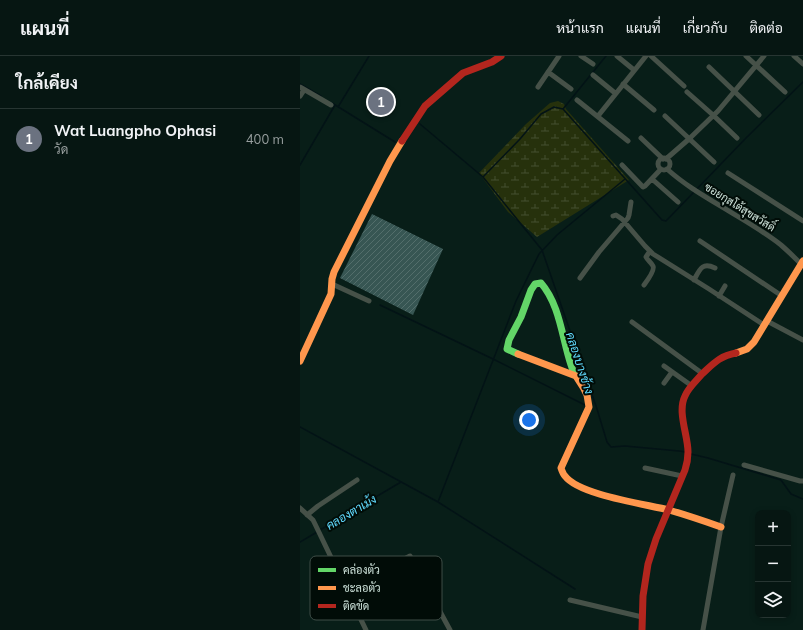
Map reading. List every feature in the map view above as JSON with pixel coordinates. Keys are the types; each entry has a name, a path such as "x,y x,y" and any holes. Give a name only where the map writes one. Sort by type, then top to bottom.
{"street":[{"path":"300,361 331,294 334,272 390,161 420,113 425,106 463,73 492,62 501,56"},
{"path":"538,87 559,56"},
{"path":"581,56 593,64"},
{"path":"617,56 634,70"},
{"path":"598,116 646,56"},
{"path":"651,56 684,86"},
{"path":"746,56 785,92"},
{"path":"661,170 658,166 660,160 664,159 689,139 713,115 764,56"},
{"path":"794,56 803,64"},
{"path":"708,66 759,114"},
{"path":"548,72 571,89"},
{"path":"592,75 615,93"},
{"path":"623,84 654,110"},
{"path":"300,96 302,88 331,105"},
{"path":"687,92 737,138"},
{"path":"577,100 628,141"},
{"path":"665,116 714,162"},
{"path":"622,165 643,187 661,170 669,168 670,164 641,138"},
{"name":"ซอยกุสโต้สุขสวัสดิ์","path":"667,169 687,186 767,235 802,263"},
{"path":"728,173 803,221"},
{"path":"652,179 678,202"},
{"path":"580,278 599,252 625,222 629,215 631,202"},
{"path":"613,216 616,215 625,222 653,254 765,323 803,340"},
{"path":"700,241 782,296"},
{"path":"644,285 653,268 646,257 650,251"},
{"path":"642,630 643,596 648,564 656,539 688,459 688,448 684,428 684,397 688,390 715,363 723,357 750,347 802,263"},
{"path":"694,280 702,267 709,266 715,268"},
{"path":"576,376 507,349 509,339 521,316 527,298 534,286 538,283 541,283 546,288 554,307 571,364 588,398 589,405 561,468 563,475 569,481 604,496 668,509 721,527"},
{"path":"332,284 368,301"},
{"path":"719,296 725,286"},
{"path":"632,322 703,374"},
{"path":"664,366 692,386"},
{"path":"664,383 672,372"},
{"path":"744,465 800,481 803,480"},
{"path":"645,468 682,476"},
{"path":"703,630 721,527 733,475"},
{"path":"307,515 357,480"},
{"path":"300,508 315,524 331,556"},
{"path":"570,600 642,617"},
{"path":"442,615 450,630"}],"green space":[{"path":"558,101 564,104 566,109 629,180 537,237 508,212 479,173 526,124 550,103"}],"building":[{"path":"372,214 443,249 413,315 340,278"}],"waterway":[{"path":"338,107 369,56"},
{"path":"483,177 520,139 541,114 554,107 563,109 606,56"},
{"path":"563,109 662,220 666,221 746,138 803,82"},
{"path":"300,84 321,96"},
{"path":"332,103 395,142"},
{"path":"300,165 335,105"},
{"name":"คลองบางช้าง","path":"420,124 483,177 542,250 607,442 611,447 625,446 686,452"},
{"path":"438,502 516,301 539,254 557,235 625,179"},
{"path":"380,305 587,406"},
{"name":"คลองบางช้าง","path":"300,427 438,502 575,589"},
{"name":"คลองบางช้าง","path":"691,454 781,480 791,494 803,499"},
{"name":"คลองตาเม้ง","path":"320,530 401,482"},
{"name":"คลองตาเม้ง","path":"300,542 317,532"}],"traffic: fast":[{"path":"518,354 507,349 509,340 521,317 531,290 535,284 541,283 556,311 571,366 576,376"}],"traffic: slow":[{"path":"300,361 331,294 334,272 390,161 402,141"},
{"path":"736,353 747,349 754,342 803,261"},
{"path":"518,354 576,376 587,395 589,407 561,468 564,475 573,483 598,494 669,510 721,527"}],"traffic: jam":[{"path":"402,141 425,106 463,73 492,62 501,56"},
{"path":"642,630 643,596 648,564 656,539 685,470 687,461 688,445 682,416 685,396 692,385 714,363 721,358 736,353"}],"place":[{"name":"Wat Luangpho Ophasi","path":"381,102"}]}
